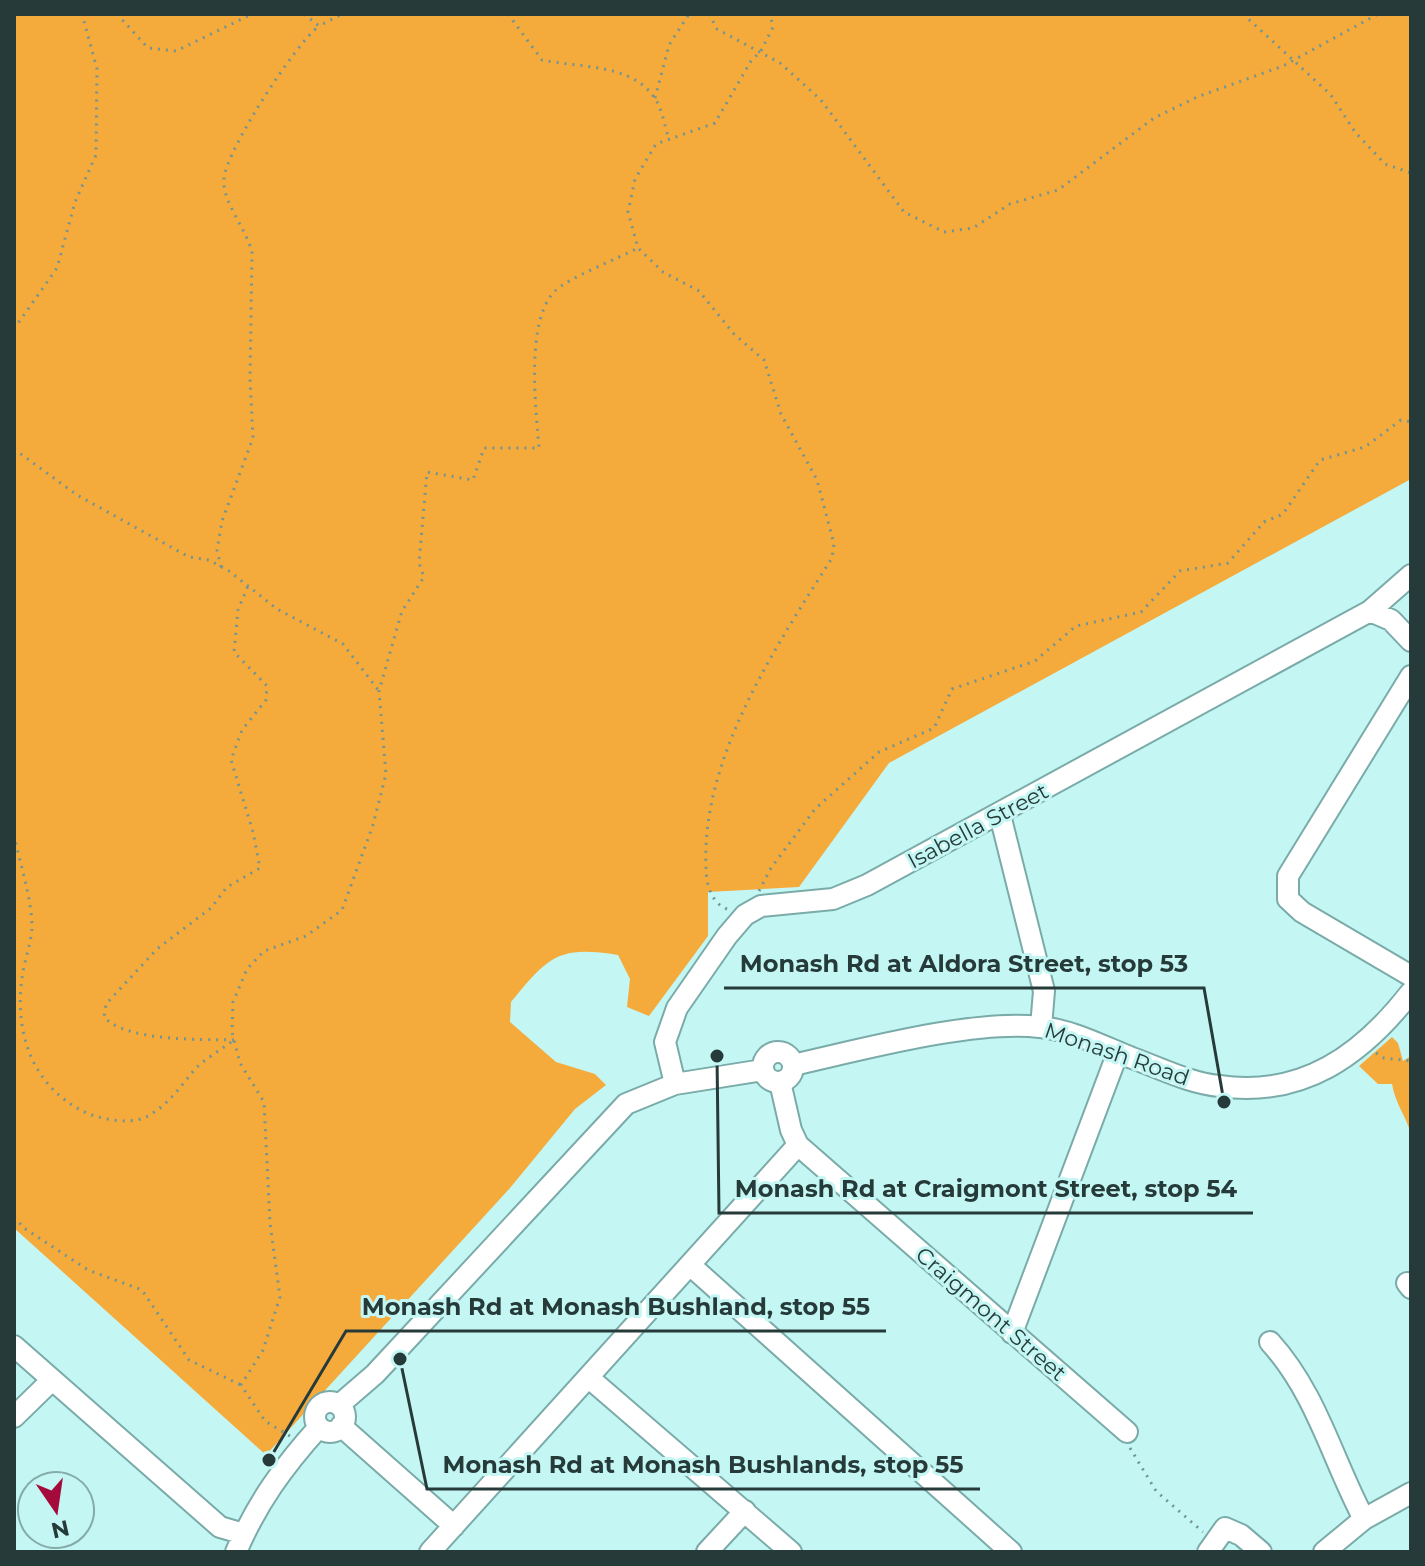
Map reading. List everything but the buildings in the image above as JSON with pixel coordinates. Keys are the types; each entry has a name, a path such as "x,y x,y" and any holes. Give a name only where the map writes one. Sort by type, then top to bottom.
{"street":[{"name":"Isabella Street","path":"745,915 761,906 833,899 867,885 1370,611 1411,575"},
{"path":"1370,611 1391,620 1411,641"},
{"path":"1411,676 1288,876 1288,899 1302,912 1411,976"},
{"path":"1000,815 1044,991 1041,1027"},
{"path":"675,1084 665,1042 677,1008 745,915"},
{"name":"Monash Road","path":"772,1076 790,1076 793,1065 971,1030 1041,1027 1080,1037 1194,1081 1253,1088 1309,1076 1364,1045 1411,992"},
{"path":"1012,1333 1118,1052"},
{"path":"339,1405 375,1374 626,1104 675,1084 772,1076 798,1145 430,1552"},
{"name":"Craigmont Street","path":"798,1145 1127,1432"},
{"path":"690,1265 1011,1552"},
{"path":"1270,1342 1311,1397 1341,1473 1364,1519"},
{"path":"14,1346 240,1543 271,1483 319,1427"},
{"path":"588,1377 791,1552"},
{"path":"14,1417 52,1380"},
{"path":"328,1402 339,1405 345,1416 341,1426 329,1432 319,1427 314,1417 318,1407 328,1402"},
{"path":"341,1426 454,1526"},
{"path":"1324,1552 1364,1519 1411,1493"},
{"path":"707,1552 745,1511"},
{"path":"1215,1540 1241,1535 1261,1552"}],"path":[{"path":"14,329 57,268 75,202 96,155 97,69 82,14"},
{"path":"117,14 148,48 176,51 252,14"},
{"path":"304,14 319,26"},
{"path":"221,567 217,550 222,521 253,438 250,379 252,252 248,235 226,200 224,178 236,144 304,36 342,14"},
{"path":"508,14 542,60 603,68 634,79 655,98 669,140"},
{"path":"655,98 669,45 689,14"},
{"path":"709,14 717,29 761,51 821,100 879,184 904,212 944,232 973,228 1010,204 1058,190 1154,118 1291,62 1378,14"},
{"path":"770,14 773,27 761,51 751,61 715,123 656,144 635,179 628,212 638,248 663,272 699,291 734,334 764,360 781,414 817,480 834,544 832,558 752,691 718,779 705,842 706,883 721,907 745,915 771,868 815,809 879,752 934,728 952,689 1035,661 1076,626 1141,612 1180,571 1228,563 1264,522 1283,514 1320,460 1365,447 1401,420 1411,422"},
{"path":"1243,14 1291,62 1331,95 1355,132 1385,164 1411,173"},
{"path":"241,1385 263,1350 280,1297 270,1223 264,1102 240,1063 234,1040 233,1002 247,969 264,951 306,936 342,910 373,825 386,774 379,691 402,611 424,577 419,563 427,472 473,480 484,448 539,448 535,382 539,324 555,291 638,248"},
{"path":"14,449 77,495 189,557 221,567 277,609 343,644 379,691"},
{"path":"234,1040 141,1033 119,1028 104,1017 106,1004 157,949 211,908 227,887 260,868 253,832 231,760 242,730 266,700 267,686 234,652 238,610 248,586"},
{"path":"14,835 32,922 21,984 20,1024 26,1048 54,1093 72,1107 98,1118 122,1121 146,1118 197,1067 234,1040"},
{"path":"1364,1045 1384,1058 1411,1061"},
{"path":"14,1217 24,1228 88,1270 142,1290 189,1360 241,1385 265,1421 303,1444"},
{"path":"1127,1432 1132,1454 1156,1491 1215,1540"}],"shaded area":[{"path":"14,14 1411,14 1411,479 889,763 799,887 708,892 708,936 649,1016 627,1007 630,979 618,955 581,952 556,958 545,965 511,1002 510,1022 556,1062 595,1074 606,1085 575,1109 510,1188 266,1455 14,1228"},
{"path":"1392,1037 1398,1043 1403,1061 1411,1056 1411,1134 1392,1084 1378,1084 1359,1066"}],"place":[{"name":"Monash Rd at Craigmont Street, stop 54","path":"717,1056"},
{"name":"Monash Rd at Aldora Street, stop 53","path":"1224,1102"},
{"name":"Monash Rd at Monash Bushlands, stop 55","path":"400,1359"},
{"name":"Monash Rd at Monash Bushland, stop 55","path":"269,1460"}]}
